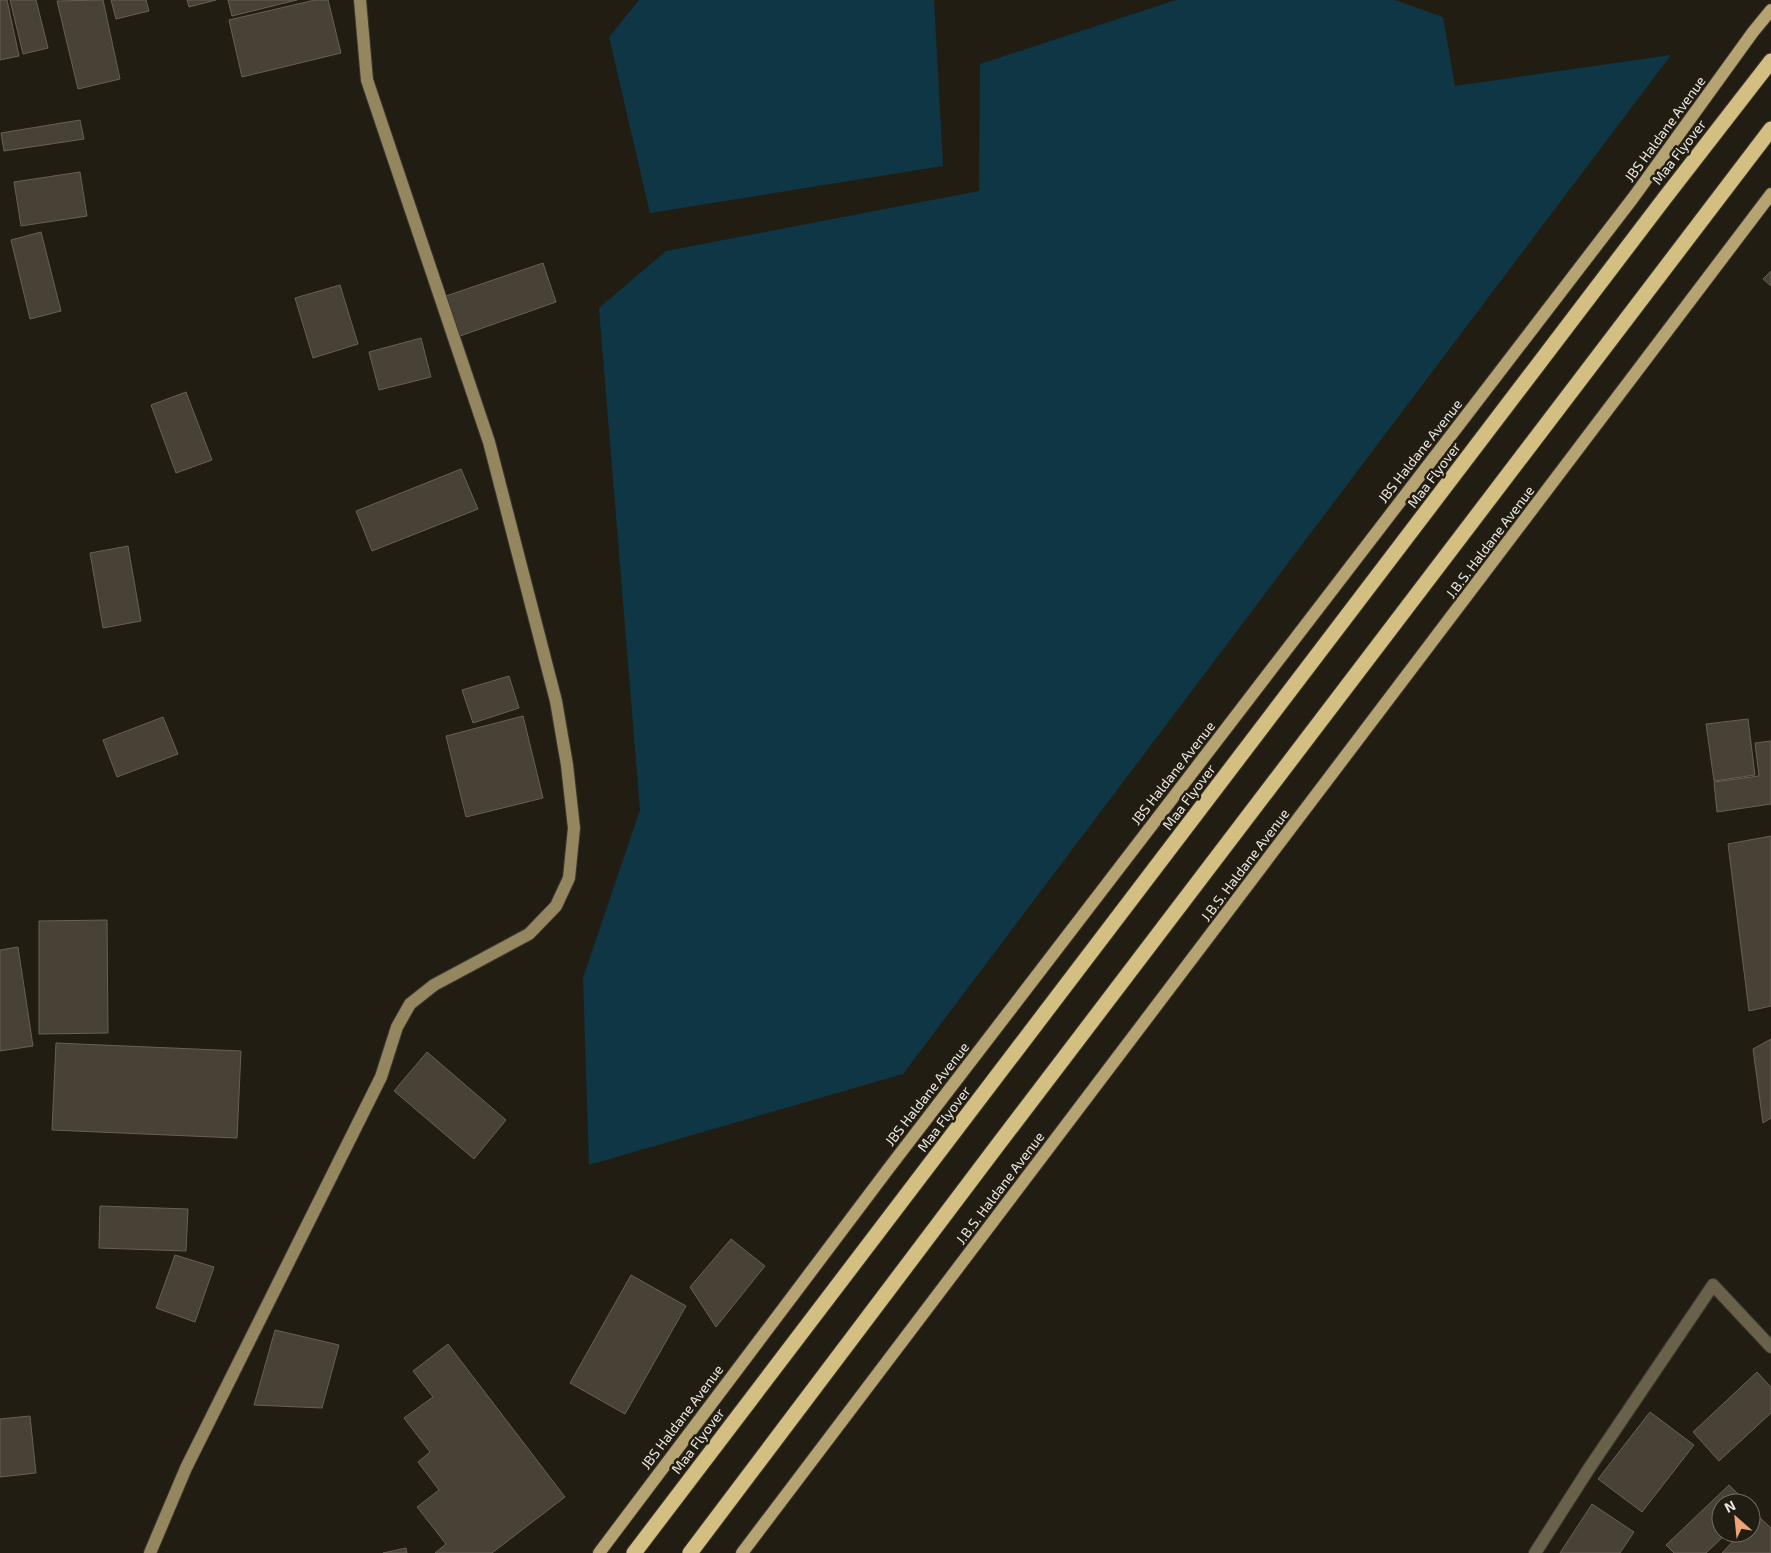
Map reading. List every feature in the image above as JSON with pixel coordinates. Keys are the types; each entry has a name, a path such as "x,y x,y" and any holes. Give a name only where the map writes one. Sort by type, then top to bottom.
{"highway":[{"name":"Maa Flyover","path":"634,1553 1771,61"},
{"path":"690,1553 1000,1142 1771,129"}],"main road":[{"name":"JBS Haldane Avenue","path":"598,1553 901,1152 1634,198 1753,32 1771,10"},
{"name":"J.B.S. Haldane Avenue","path":"742,1553 1771,194"}],"street":[{"path":"150,1553 186,1468 381,1077 396,1026 410,1004 434,985 529,934 556,906 569,878 574,828 567,765 556,701 489,442 367,80 360,0"},
{"path":"1535,1553 1590,1467 1713,1285 1771,1347"}],"water":[{"path":"639,0 934,0 943,166 650,213 609,37"},
{"path":"1176,0 1395,0 1443,17 1455,86 1671,55 903,1074 589,1165 583,978 640,810 599,308 666,251 979,191 980,64"}],"building":[{"path":"0,0 7,0 19,56 0,60"},
{"path":"10,0 36,0 48,48 23,54"},
{"path":"103,0 120,79 78,89 57,1"},
{"path":"111,0 146,0 149,11 116,19"},
{"path":"187,0 216,0 189,7"},
{"path":"228,0 297,0 232,16"},
{"path":"315,0 328,0 341,53 242,77 229,20"},
{"path":"80,120 84,139 4,151 1,133"},
{"path":"80,172 87,216 21,226 14,182"},
{"path":"41,232 61,311 30,319 11,240"},
{"path":"543,263 556,302 460,336 446,296"},
{"path":"1771,271 1771,286 1763,279"},
{"path":"340,285 358,344 313,358 295,298"},
{"path":"421,338 431,377 379,390 369,352"},
{"path":"186,392 212,460 176,473 151,405"},
{"path":"461,469 478,509 372,551 356,511"},
{"path":"128,546 141,621 103,628 90,553"},
{"path":"509,676 519,708 473,723 462,690"},
{"path":"523,716 543,798 466,817 446,736"},
{"path":"163,717 178,754 117,777 103,740"},
{"path":"1748,719 1755,775 1714,781 1706,724"},
{"path":"1771,741 1771,804 1717,812 1714,782 1759,776 1755,743"},
{"path":"1771,836 1771,1006 1749,1011 1728,844"},
{"path":"107,920 108,1033 39,1034 39,921"},
{"path":"18,947 33,1046 0,1051 0,950"},
{"path":"1771,1039 1771,1118 1763,1123 1753,1049"},
{"path":"56,1043 241,1051 237,1138 52,1130"},
{"path":"427,1052 506,1120 474,1159 394,1091"},
{"path":"100,1206 188,1209 186,1251 99,1248"},
{"path":"731,1239 765,1266 716,1327 690,1287"},
{"path":"175,1255 214,1267 195,1322 156,1308"},
{"path":"631,1275 686,1306 625,1414 570,1383"},
{"path":"275,1330 339,1345 322,1408 254,1405"},
{"path":"448,1344 565,1497 492,1553 435,1553 446,1544 417,1507 439,1490 418,1462 430,1452 404,1418 433,1397 413,1371"},
{"path":"1757,1372 1771,1387 1771,1413 1719,1461 1693,1432"},
{"path":"1650,1412 1694,1445 1642,1512 1598,1479"},
{"path":"30,1416 36,1473 0,1477 0,1419"},
{"path":"1729,1485 1737,1493 1721,1493"},
{"path":"1711,1502 1711,1543 1716,1543 1706,1553 1674,1553 1666,1545"},
{"path":"1592,1504 1634,1532 1620,1553 1560,1553"},
{"path":"1761,1519 1771,1528 1771,1553 1722,1553 1732,1543 1761,1543"},
{"path":"406,1548 407,1553 383,1553"}]}
